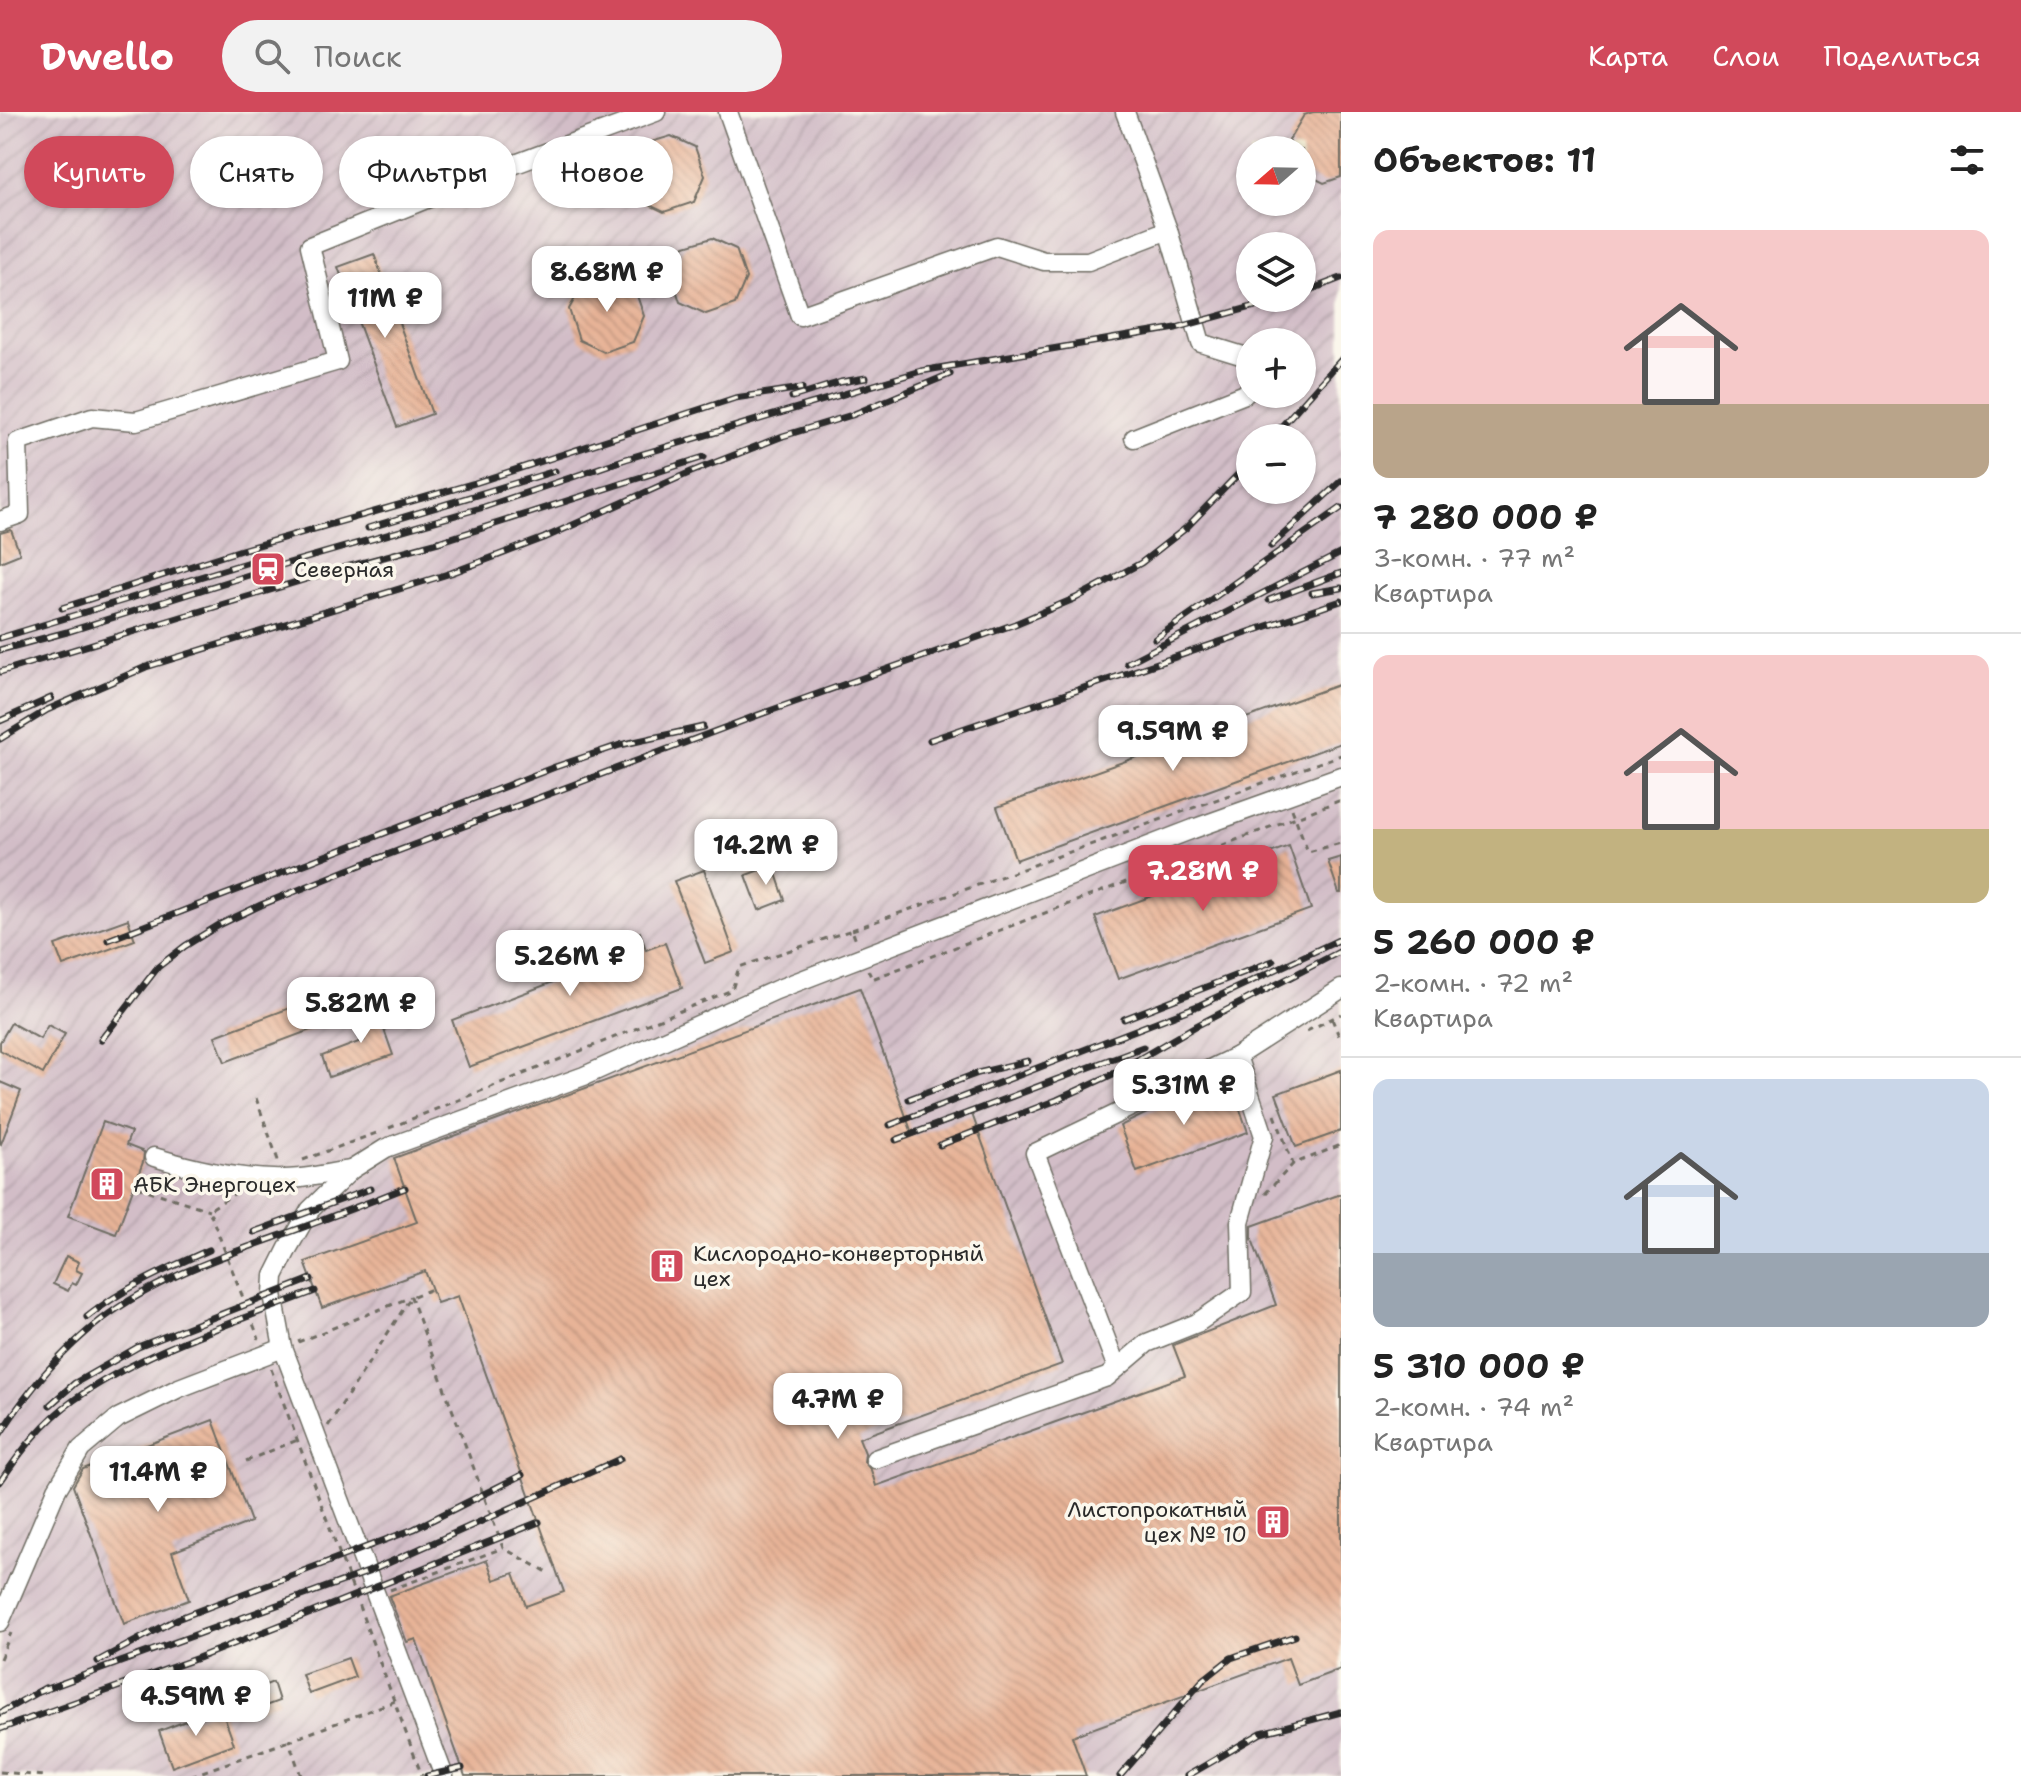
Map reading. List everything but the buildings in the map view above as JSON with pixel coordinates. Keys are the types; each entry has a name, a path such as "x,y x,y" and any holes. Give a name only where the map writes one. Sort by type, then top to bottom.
{"lane":[{"path":"0,521 20,514 18,442 92,417 136,421 338,361 310,246 491,173 656,112"},
{"path":"728,112 800,316 997,246 1044,261 1088,261 1168,230"},
{"path":"1125,112 1168,230 1201,343 1236,354"},
{"path":"1134,438 1236,398"},
{"path":"444,1776 367,1598 274,1351 274,1276 310,1210 351,1170 386,1148 584,1076 776,990 863,958 1284,786 1341,776"},
{"path":"1117,1368 1035,1153 1237,1056 1341,989"},
{"path":"875,1459 1107,1377 1147,1343 1197,1323 1242,1292 1240,1222 1264,1136 1237,1056"},
{"path":"154,1157 188,1167 250,1176 298,1178 351,1170"},
{"path":"0,1622 57,1489 81,1449 118,1418 179,1388 274,1351"}],"path":[{"path":"293,1164 654,1024 679,1009 732,990 739,967 1284,786 1341,755"},
{"path":"1284,786 1308,852 1341,843"},
{"path":"852,930 872,979 1341,800"},
{"path":"1306,1032 1341,1014"},
{"path":"1332,1019 1341,1041"},
{"path":"256,1098 279,1163 265,1162"},
{"path":"1274,1110 1293,1164"},
{"path":"1261,1199 1293,1164 1341,1145"},
{"path":"209,1210 240,1190 250,1190 250,1176"},
{"path":"137,1187 209,1210"},
{"path":"209,1210 248,1317 274,1351 307,1437 367,1598 395,1701 422,1776"},
{"path":"274,1351 432,1289"},
{"path":"246,1461 326,1429 411,1297"},
{"path":"411,1297 503,1548 551,1574"},
{"path":"367,1598 503,1548"},
{"path":"191,1776 395,1701"},
{"path":"289,1741 301,1776"},
{"path":"0,1772 45,1776"}],"shaded area":[{"path":"0,112 1341,112 1341,1776 0,1776"}],"railway":[{"path":"1316,288 1341,278"},
{"path":"0,650 484,507 626,459 921,371 1176,328 1236,311"},
{"path":"1284,424 1341,360"},
{"path":"0,739 47,710 146,667 451,573 544,538 691,472 783,436 852,415 950,374"},
{"path":"792,397 866,378"},
{"path":"62,608 241,550 475,483 735,398 802,388"},
{"path":"0,672 442,541 704,457"},
{"path":"368,528 555,471"},
{"path":"101,1040 158,967 219,925 363,864 761,714 1015,624 1076,598 1141,563 1186,528 1236,476"},
{"path":"1271,546 1341,481"},
{"path":"1155,639 1341,508"},
{"path":"1127,663 1341,553"},
{"path":"0,638 249,562"},
{"path":"1269,600 1341,573"},
{"path":"1312,593 1341,588"},
{"path":"930,740 1341,601"},
{"path":"0,721 51,698"},
{"path":"108,940 555,767 620,745 703,727"},
{"path":"890,1125 1200,1005 1341,939"},
{"path":"940,1145 1057,1100 1115,1073 1194,1027 1341,951"},
{"path":"1124,1019 1273,961"},
{"path":"896,1140 1143,1047"},
{"path":"909,1099 978,1073 1028,1061"},
{"path":"0,1434 33,1388 59,1359 86,1332 122,1305 192,1269 405,1188"},
{"path":"254,1232 370,1189"},
{"path":"87,1317 131,1288 209,1250"},
{"path":"50,1405 75,1383 138,1347 311,1279"},
{"path":"0,1482 53,1417 101,1382 191,1338 315,1291"},
{"path":"38,1692 368,1572 620,1459"},
{"path":"98,1661 177,1619 414,1529 522,1475"},
{"path":"0,1729 198,1658 539,1522"},
{"path":"1120,1776 1202,1681 1231,1658 1295,1636"},
{"path":"0,1713 45,1688"},
{"path":"1187,1776 1261,1733 1341,1712"},
{"path":"427,1776 462,1768"}],"place":[{"name":"Северная","path":"268,569"},
{"name":"АБК Энергоцех","path":"107,1184"},
{"name":"Кислородно-конверторный цех","path":"667,1266"},
{"name":"Листопрокатный цех № 10","path":"1273,1522"}]}
